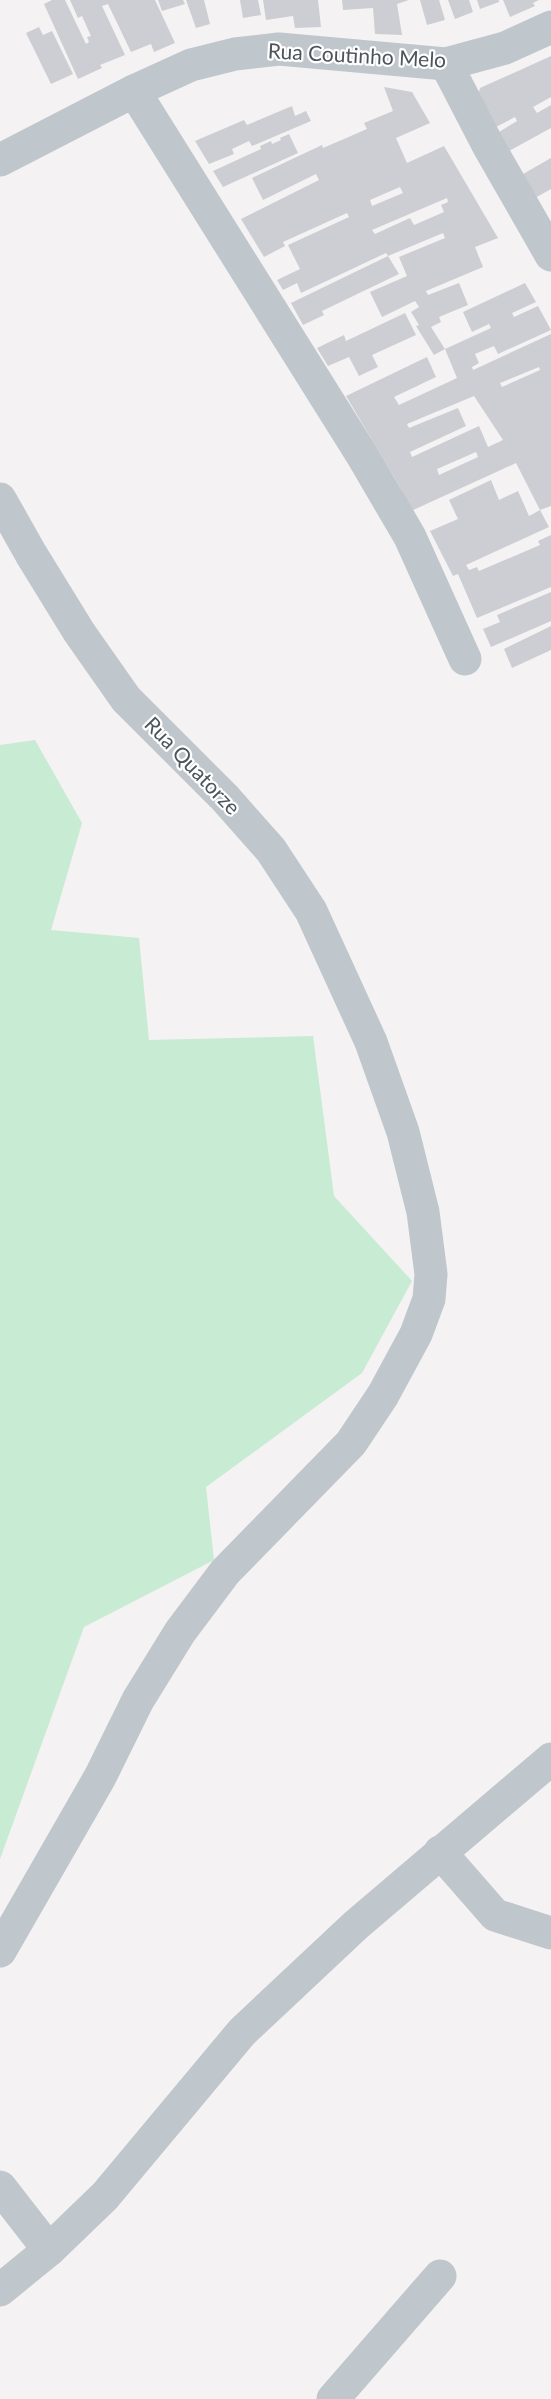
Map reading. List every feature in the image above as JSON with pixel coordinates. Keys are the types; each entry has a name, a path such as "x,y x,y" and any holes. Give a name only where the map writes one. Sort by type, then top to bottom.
{"street":[{"name":"Rua Coutinho Melo","path":"0,160 134,91 191,65 235,54 279,49 446,63 505,48 551,27"},
{"path":"446,63 488,145 551,255"},
{"path":"134,91 362,455 410,537 465,659"},
{"name":"Rua Quatorze","path":"0,499 79,632 126,699 225,798 272,850 310,910 371,1042 403,1132 425,1222 431,1274 429,1299 416,1334 383,1395 351,1443 225,1572 180,1632 138,1700 100,1777 0,1951"},
{"path":"0,2290 49,2250 105,2196 242,2032 356,1925 551,1759"},
{"path":"440,1852 495,1915 551,1933"},
{"path":"0,2187 49,2250"},
{"path":"333,2399 440,2277"}],"green space":[{"path":"35,740 82,823 51,930 139,938 149,1040 313,1036 334,1196 412,1281 362,1373 206,1487 214,1560 84,1627 0,1859 0,745"}],"building":[{"path":"52,0 65,0 86,44 89,42 87,37 91,36 82,16 78,18 70,0 155,0 175,43 154,52 151,44 131,52 108,4 102,6 125,55 100,65 102,68 78,79 44,4"},
{"path":"158,0 183,0 185,4 162,11"},
{"path":"186,0 204,0 210,24 196,28"},
{"path":"240,0 258,0 261,15 243,18"},
{"path":"263,0 318,0 321,27 295,28 293,16 266,20"},
{"path":"342,0 409,0 397,4 402,35 375,34 373,8 343,10"},
{"path":"420,0 439,0 445,20 427,25"},
{"path":"448,0 469,0 473,12 455,19"},
{"path":"477,0 499,0 499,2 480,9"},
{"path":"503,0 539,0 533,3 535,6 510,17"},
{"path":"39,27 43,35 52,31 73,74 51,84 26,33"},
{"path":"551,56 551,97 533,107 537,113 551,105 551,128 509,151 499,132 517,121 515,117 496,127 478,96 480,88"},
{"path":"384,87 412,92 430,123 396,138 407,163 444,146 498,238 475,247 483,267 426,291 428,295 459,283 468,305 439,317 441,322 431,327 445,349 434,355 416,326 419,325 411,312 419,307 415,301 382,317 370,292 407,276 399,257 445,238 443,233 388,256 386,253 301,293 297,283 283,290 277,280 300,269 288,245 349,217 347,213 283,242 285,246 264,257 241,219 319,180 316,174 263,200 252,178 322,145 323,148 367,129 364,123 393,111","holes":["400,187 403,193 372,206 370,200","447,198 448,202 441,205 444,212 414,225 410,218 375,234 372,230"]},
{"path":"292,106 295,116 306,111 311,121 252,146 249,141 232,149 234,154 209,164 195,141 244,120 247,125"},
{"path":"289,134 298,153 223,187 213,171 261,149 260,146 271,141 272,144"},
{"path":"551,158 551,189 535,198 523,174"},
{"path":"388,256 399,274 322,311 324,315 303,325 291,303"},
{"path":"525,283 536,302 512,313 514,317 538,306 551,330 498,354 494,346 475,354 479,363 472,367 473,370 551,334 551,506 540,510 516,463 411,511 400,487 346,396 427,357 436,377 394,397 399,405 457,378 445,349 491,328 489,324 472,332 463,312","holes":["539,367 540,370 502,387 500,383","474,396 503,440 488,447 479,426 412,457 410,452 466,426 458,408 409,428 407,424","476,452 478,457 439,475 437,469"]},
{"path":"405,313 416,335 372,355 378,367 359,376 349,357 328,366 317,348 344,335 346,341"},
{"path":"491,480 499,500 518,491 529,516 540,510 549,527 466,565 469,570 477,567 479,571 540,545 538,541 551,535 551,587 477,618 458,574 453,576 430,531 458,519 449,500"},
{"path":"551,592 551,621 491,647 483,629 500,622 497,615"},
{"path":"551,626 551,650 512,668 504,649"}]}
